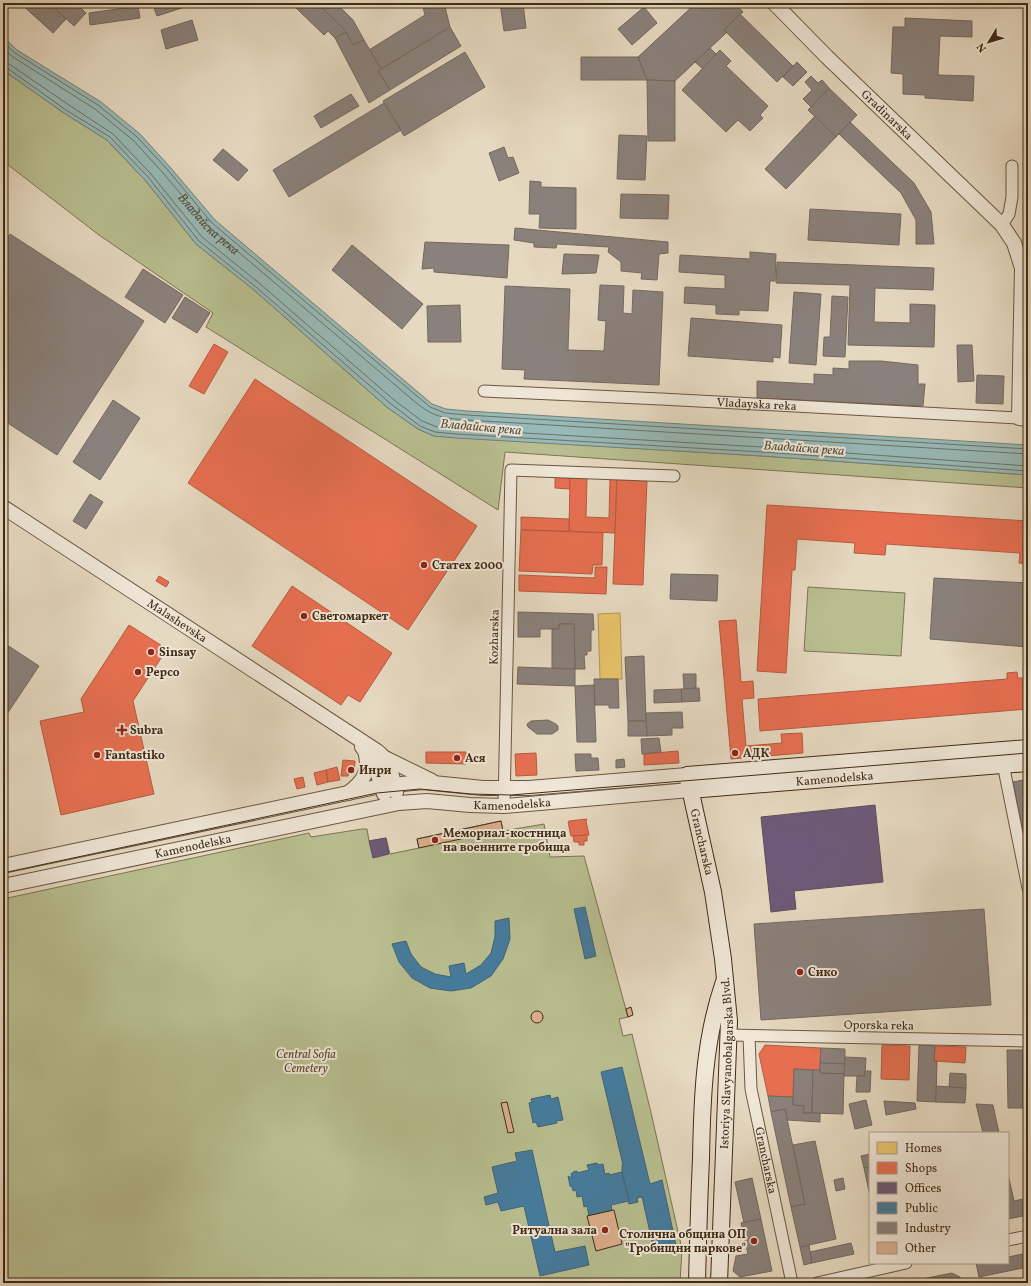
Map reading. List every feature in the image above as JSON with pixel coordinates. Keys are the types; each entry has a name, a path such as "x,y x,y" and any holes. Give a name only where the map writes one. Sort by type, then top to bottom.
{"main road":[{"name":"Kamenodelska","path":"689,783 1002,758 1028,748"},
{"name":"Kamenodelska","path":"1002,758 1028,764"},
{"name":"Grancharska","path":"689,783 713,892 724,959 725,981"},
{"name":"Istoriya Slavyanobalgarska Blvd.","path":"719,1283 730,1035 725,981"},
{"name":"Istoriya Slavyanobalgarska Blvd.","path":"697,1283 703,1088 712,1023 725,981"}],"street":[{"name":"Gradinarska","path":"774,3 827,57 1002,225 1014,243 1022,268 1024,419"},
{"path":"1002,225 1009,214 1012,197 1012,166"},
{"name":"Vladayska reka","path":"484,391 676,399 1024,419"},
{"name":"Kozharska","path":"504,806 511,470 674,476"},
{"name":"Malashevska","path":"3,507 385,758 392,773 388,786"},
{"name":"Malashevska","path":"351,735 374,762 388,786 393,804"},
{"path":"348,793 360,782 365,773 367,758 364,749"},
{"path":"385,758 438,784"},
{"path":"1002,758 1028,888"},
{"name":"Kamenodelska","path":"3,866 348,793 388,786 423,782 504,789 689,783"},
{"name":"Kamenodelska","path":"3,886 393,804 427,801 504,806 689,783"},
{"name":"Oporska reka","path":"730,1035 1028,1041"},
{"name":"Grancharska","path":"749,1036 751,1089 792,1283"},
{"path":"1009,1240 1028,1236"},
{"path":"816,1283 902,1264"}],"green space":[{"path":"3,70 64,113 107,140 145,180 196,244 254,290 388,408 418,429 434,436 762,456 1028,475 1028,488 505,452 498,510 206,327 213,313 99,235 3,161"},
{"path":"808,587 905,593 901,656 804,651"},
{"name":"Central Sofia Cemetery","path":"501,821 503,831 544,824 550,857 584,856 628,1017 619,1019 623,1036 632,1034 682,1249 680,1283 3,1283 3,899 309,833 311,837 367,829 369,841 386,838 390,854 419,848 417,839"}],"water":[{"name":"Владайска река","path":"3,37 17,50 101,102 140,134 215,220 432,404 446,409 467,411 1028,445 1028,475 762,456 434,436 418,429 388,408 254,290 196,244 145,180 107,140 64,113 3,70"}],"building: Homes":[{"path":"620,613 622,679 600,679 598,614"}],"building: Shops":[{"path":"214,344 228,352 204,394 189,386"},
{"path":"255,379 477,526 408,630 188,483"},
{"path":"555,477 570,478 570,489 555,488"},
{"path":"570,478 587,478 586,517 609,518 610,479 617,479 615,533 569,531"},
{"path":"617,479 647,480 643,585 613,584"},
{"path":"767,505 1028,521 1028,564 1019,563 1020,553 886,544 885,555 854,553 855,543 797,539 795,570 792,570 786,673 757,671"},
{"path":"521,517 569,519 569,531 521,530"},
{"path":"521,530 603,533 602,565 593,565 592,574 519,571"},
{"path":"595,567 607,567 606,594 519,591 519,575 595,578"},
{"path":"159,576 169,582 166,587 156,581"},
{"name":"Светомаркет","path":"292,586 392,653 360,702 348,695 341,705 252,646"},
{"path":"736,620 741,682 753,681 754,698 742,699 746,746 782,743 781,734 802,733 803,753 731,759 719,621"},
{"path":"129,625 167,649 133,701 154,794 61,815 40,721 84,712 81,699"},
{"path":"1017,672 1018,678 1028,678 1028,709 760,731 758,699 1007,679 1007,673"},
{"path":"678,751 679,763 644,765 644,754"},
{"path":"426,752 466,752 466,764 426,763"},
{"path":"536,753 537,775 516,776 515,754"},
{"path":"343,760 355,761 354,773 349,772 348,776 341,776"},
{"path":"337,767 340,780 328,782 326,770"},
{"path":"326,770 328,782 317,785 314,773"},
{"path":"303,777 305,787 297,789 294,779"},
{"path":"587,819 586,821 589,835 571,836 568,822"},
{"path":"587,835 587,841 584,841 584,845 579,845 579,842 574,842 573,836"},
{"path":"765,1045 821,1048 820,1070 794,1069 793,1097 768,1096 759,1054"},
{"path":"882,1045 910,1046 909,1080 881,1079"},
{"path":"935,1046 966,1047 965,1063 934,1061"}],"building: Offices":[{"path":"875,805 883,882 794,891 796,909 771,912 761,817"},
{"path":"386,838 389,854 373,858 369,841"}],"building: Public":[{"path":"585,907 596,956 585,959 574,909"},
{"path":"509,918 510,939 503,959 491,976 471,988 451,991 430,988 412,978 399,962 392,944 406,941 411,954 421,967 435,974 451,977 449,966 464,963 466,974 481,965 491,953 495,937 495,921"},
{"path":"622,1067 650,1184 662,1180 676,1245 654,1250 642,1197 637,1198 638,1202 629,1204 622,1172 623,1165 601,1072"},
{"path":"550,1095 551,1099 558,1097 563,1120 556,1121 557,1123 538,1127 536,1122 533,1123 529,1103 532,1102 531,1099"},
{"path":"532,1150 555,1252 585,1246 589,1265 540,1276 524,1206 501,1211 498,1202 486,1205 484,1197 498,1193 492,1167 517,1161 515,1153"},
{"path":"597,1163 598,1165 603,1164 605,1174 609,1173 609,1175 622,1172 629,1201 611,1205 612,1210 589,1216 587,1206 584,1207 582,1196 577,1197 576,1190 573,1191 572,1187 570,1186 568,1176 572,1178 571,1174 573,1172 577,1171 577,1173 589,1170 587,1165"}],"building: Industry":[{"path":"20,3 49,3 66,19 53,33"},
{"path":"49,3 76,3 86,13 74,26"},
{"path":"152,3 197,3 157,16"},
{"path":"299,3 317,3 346,32 335,38 328,31 324,35 295,7"},
{"path":"317,3 336,3 353,20 364,40 353,45 344,29"},
{"path":"422,3 444,3 450,27 381,69 369,50 425,15"},
{"path":"500,3 523,3 526,28 504,31"},
{"path":"696,3 703,9 710,3 735,3 743,12 724,30 726,33 675,81 647,80 638,57"},
{"path":"138,6 140,18 90,25 89,13"},
{"path":"644,7 657,23 632,45 618,29"},
{"path":"740,14 793,66 777,82 724,30"},
{"path":"905,18 972,21 972,37 940,36 938,75 974,76 973,101 925,98 925,95 903,94 903,74 891,73 893,27 905,27"},
{"path":"192,20 198,40 166,49 161,30"},
{"path":"450,27 461,46 390,90 378,71"},
{"path":"346,32 353,45 364,40 381,69 378,71 390,90 369,103 335,38"},
{"path":"710,48 716,54 703,69 695,62"},
{"path":"720,50 731,61 726,66 768,106 760,115 763,118 750,131 738,120 726,132 682,90"},
{"path":"465,52 485,87 404,136 383,101"},
{"path":"581,57 638,57 647,80 581,80"},
{"path":"797,62 807,72 793,86 783,77"},
{"path":"811,76 818,83 822,80 829,88 811,107 803,99 812,90 805,82"},
{"path":"647,80 675,81 675,141 648,141"},
{"path":"829,88 857,115 836,137 808,110"},
{"path":"351,94 359,106 321,128 314,116"},
{"path":"384,103 401,130 289,197 273,170"},
{"path":"815,116 836,137 786,189 765,169"},
{"path":"850,122 914,183 931,212 934,244 916,244 916,220 901,193 839,134"},
{"path":"619,135 647,136 645,180 617,179"},
{"path":"504,147 508,158 513,157 519,173 499,181 489,153"},
{"path":"223,149 248,170 238,181 213,160"},
{"path":"530,181 541,182 541,187 576,188 576,229 539,228 540,214 529,214"},
{"path":"621,194 669,195 668,219 620,218"},
{"path":"810,209 901,214 899,245 808,240"},
{"path":"515,228 668,242 668,253 659,254 657,280 641,279 642,273 621,271 621,262 608,252 609,247 557,244 556,248 534,247 534,243 514,240"},
{"path":"10,234 144,321 57,455 3,420 3,245"},
{"path":"425,242 509,245 507,278 434,272 434,268 422,269"},
{"path":"352,245 423,304 402,329 332,270"},
{"path":"750,252 776,254 775,281 770,281 768,311 739,310 739,315 716,314 716,305 684,303 685,287 725,289 725,275 679,272 680,255 750,259"},
{"path":"564,254 599,255 596,273 562,274"},
{"path":"777,262 934,268 933,290 875,288 874,322 910,323 910,304 935,305 934,347 848,345 850,285 776,283"},
{"path":"143,269 183,295 165,323 125,297"},
{"path":"600,285 624,286 623,313 632,314 633,290 663,292 659,385 524,379 525,370 502,369 505,286 570,289 568,350 604,351 606,321 598,320"},
{"path":"794,292 821,294 816,365 789,363"},
{"path":"832,296 848,297 845,357 823,356 824,337 830,337"},
{"path":"185,297 210,313 197,333 172,318"},
{"path":"460,305 461,342 428,342 427,306"},
{"path":"691,318 782,325 780,358 773,357 773,362 688,356"},
{"path":"957,345 972,345 974,381 958,382"},
{"path":"849,361 881,361 918,365 918,384 925,384 923,406 757,398 757,381 814,384 814,374 833,375 833,368 849,369"},
{"path":"977,375 1004,376 1003,404 976,403"},
{"path":"113,400 140,418 100,480 73,462"},
{"path":"90,494 103,502 86,529 73,521"},
{"path":"671,574 718,575 717,601 670,599"},
{"path":"934,578 1028,583 1028,647 930,639"},
{"path":"518,612 593,614 594,630 591,630 591,651 587,651 587,655 584,655 585,669 575,669 574,624 559,624 559,629 540,629 540,637 518,637"},
{"path":"559,624 574,624 575,669 552,668 552,629 559,629"},
{"path":"4,643 39,666 3,720 3,645"},
{"path":"644,656 646,721 628,721 625,657"},
{"path":"518,667 575,669 575,686 517,684"},
{"path":"683,674 696,674 696,688 684,689"},
{"path":"594,679 618,679 619,708 609,708 609,705 595,705"},
{"path":"594,685 596,742 577,742 575,686"},
{"path":"699,688 700,701 682,702 681,689"},
{"path":"681,689 682,702 654,703 654,690"},
{"path":"682,712 683,728 672,728 672,735 647,736 646,713"},
{"path":"548,720 558,726 558,730 552,734 537,734 528,727 527,724 531,721"},
{"path":"628,721 646,721 647,736 628,736"},
{"path":"659,738 661,752 642,754 641,739"},
{"path":"575,754 591,754 591,758 598,758 599,770 576,771"},
{"path":"624,759 625,767 616,768 616,760"},
{"path":"1028,779 1028,844 1025,844 1013,782"},
{"path":"984,909 991,1005 761,1020 754,924"},
{"path":"919,1045 935,1046 934,1061 937,1061 936,1102 917,1101"},
{"path":"821,1048 845,1049 845,1064 820,1063"},
{"path":"1007,1050 1028,1050 1028,1108 1008,1108"},
{"path":"845,1057 866,1058 865,1076 844,1076"},
{"path":"820,1063 845,1064 844,1074 820,1073"},
{"path":"794,1069 813,1070 812,1113 803,1113 804,1106 793,1105"},
{"path":"813,1070 820,1070 820,1073 844,1074 843,1114 812,1113"},
{"path":"865,1071 871,1071 870,1092 856,1092 857,1076 865,1076"},
{"path":"950,1073 966,1074 966,1088 949,1087"},
{"path":"936,1086 966,1088 965,1103 936,1102"},
{"path":"768,1096 793,1097 793,1105 804,1106 803,1113 820,1113 820,1122 787,1120 785,1109 771,1112"},
{"path":"866,1100 872,1125 855,1129 849,1104"},
{"path":"884,1101 915,1103 916,1109 886,1115"},
{"path":"976,1104 993,1105 999,1132 983,1132"},
{"path":"785,1109 805,1204 791,1207 771,1112"},
{"path":"815,1141 836,1239 800,1247 791,1207 805,1204 793,1145"},
{"path":"869,1154 869,1167 864,1168 861,1156"},
{"path":"869,1167 869,1191 864,1168"},
{"path":"752,1178 761,1219 744,1223 735,1182"},
{"path":"843,1178 845,1189 836,1191 834,1180"},
{"path":"1009,1178 1014,1201 1028,1198 1028,1215 1009,1219"},
{"path":"761,1219 772,1271 740,1277 733,1271 736,1256 748,1254 741,1223"},
{"path":"851,1243 854,1254 812,1263 810,1252"},
{"path":"809,1245 812,1263 804,1265 800,1247"},
{"path":"1028,1253 1028,1267 979,1277 976,1264 1009,1264 1009,1257"},
{"path":"952,1273 960,1277 961,1283 919,1283 922,1279"},
{"path":"1028,1277 1028,1283 1003,1283"}],"building: Other":[{"path":"501,821 504,836 494,839 493,832 419,848 417,839"},
{"path":"631,1007 633,1015 628,1017 626,1009"},
{"path":"537,1011 541,1013 543,1017 541,1021 537,1023 533,1021 531,1017 533,1013"},
{"path":"507,1102 514,1132 508,1133 501,1103"},
{"name":"Ритуална зала","path":"614,1210 622,1244 596,1251 587,1216"}],"tram line":[{"path":"3,873 377,793 420,789 471,794 511,795 1028,753"}],"place":[{"name":"Статех 2000","path":"424,565"},
{"name":"Светомаркет","path":"304,616"},
{"name":"Sinsay","path":"151,652"},
{"name":"Pepco","path":"138,672"},
{"name":"Subra","path":"122,730"},
{"name":"АДК","path":"735,753"},
{"name":"Fantastiko","path":"97,755"},
{"name":"Ася","path":"457,758"},
{"name":"Инри","path":"351,770"},
{"name":"Мемориал-костница на военните гробища","path":"435,840"},
{"name":"Сико","path":"800,972"},
{"name":"Ритуална зала","path":"605,1230"},
{"name":"Столична община ОП \"Гробищни паркове\"","path":"754,1241"}]}
